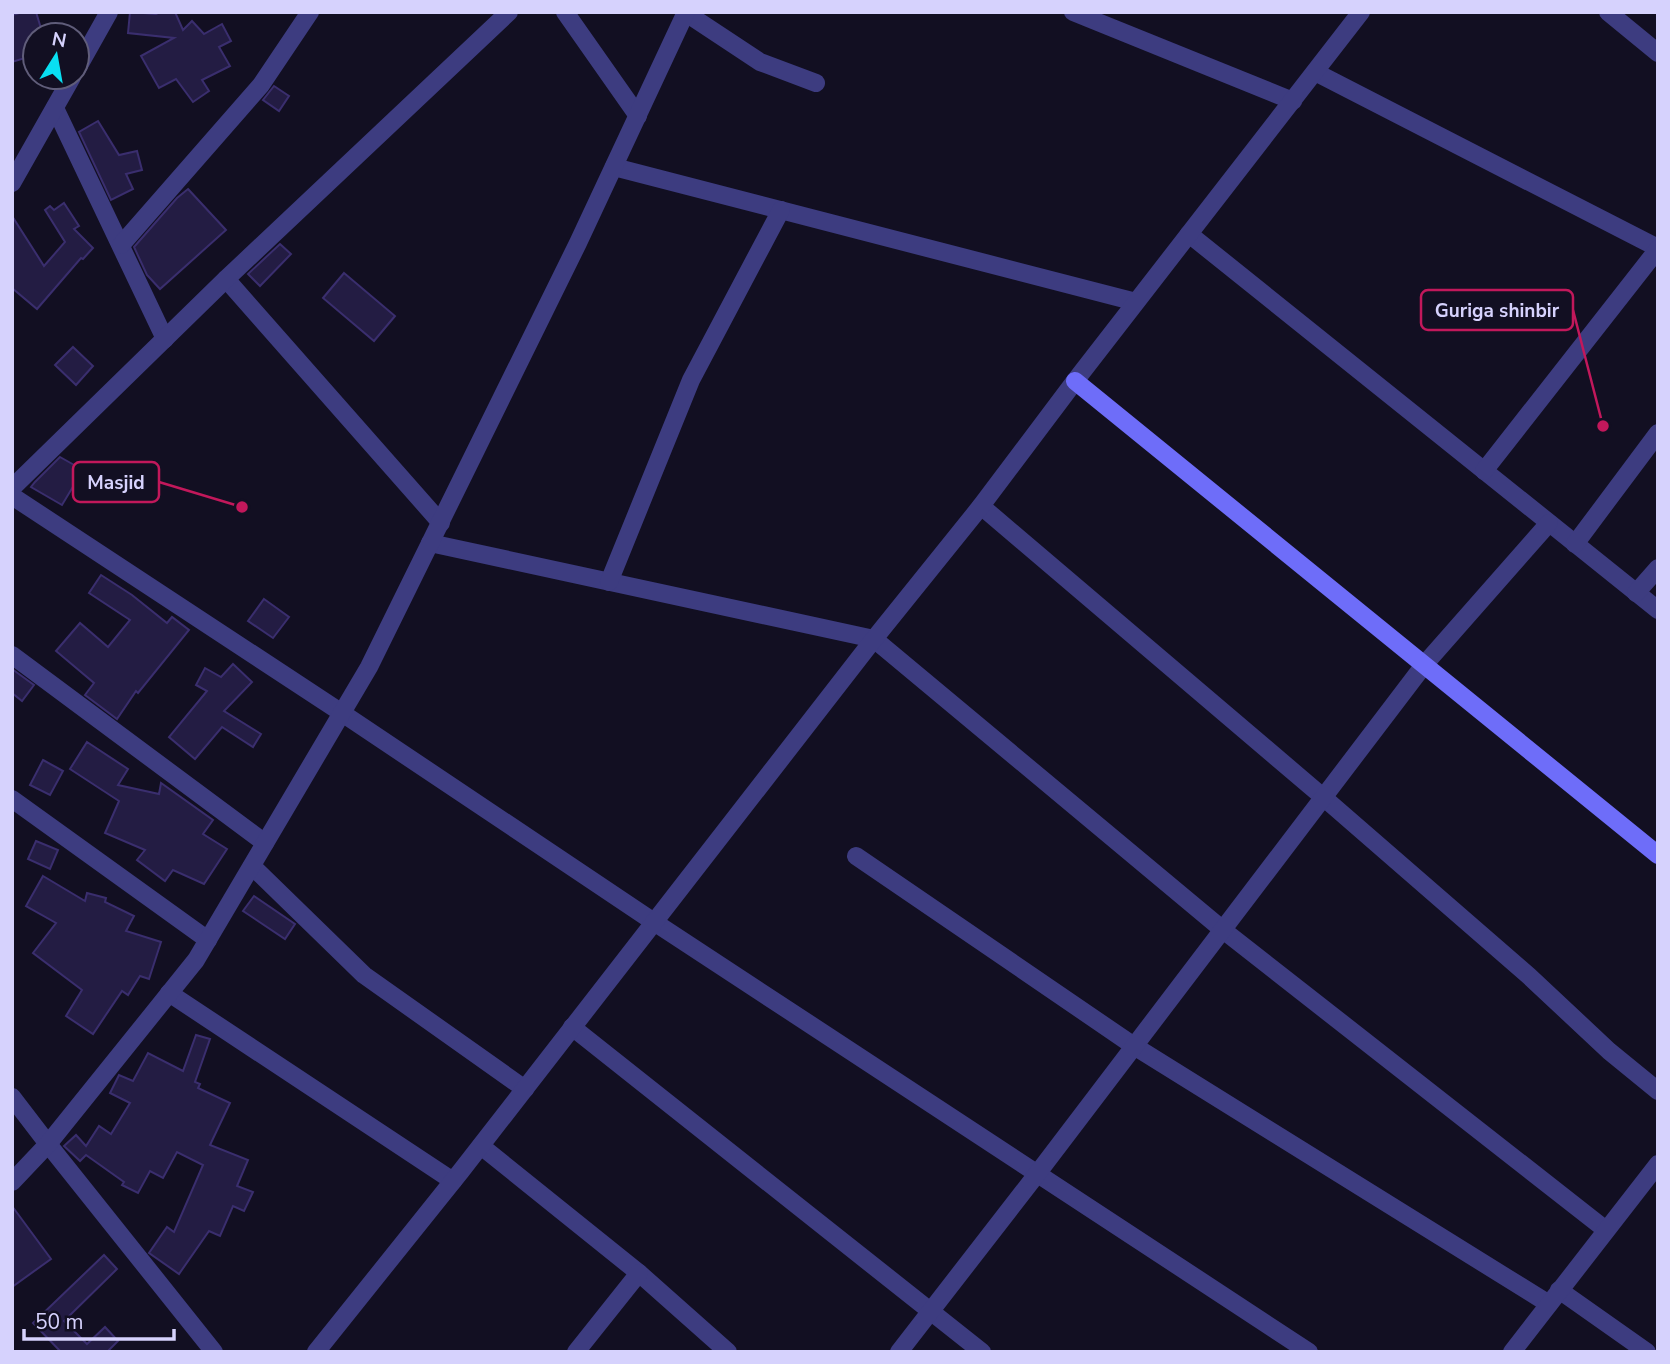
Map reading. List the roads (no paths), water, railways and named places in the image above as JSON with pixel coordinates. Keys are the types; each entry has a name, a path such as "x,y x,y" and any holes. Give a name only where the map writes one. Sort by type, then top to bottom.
{"street":[{"path":"91,44 109,12"},
{"path":"121,245 261,85 310,12"},
{"path":"12,488 226,279 509,12"},
{"path":"565,12 638,116"},
{"path":"1073,12 1293,101"},
{"path":"316,1352 481,1146 874,639 981,506 1362,12"},
{"path":"1608,12 1658,53"},
{"path":"12,1182 48,1144 196,960 369,667 572,255 686,13 760,62 816,83"},
{"path":"1315,72 1658,249 1484,471"},
{"path":"12,183 64,91"},
{"path":"55,108 166,339"},
{"path":"614,167 1136,302"},
{"path":"609,582 691,380 781,210"},
{"path":"1189,234 1658,610"},
{"path":"226,279 440,523"},
{"path":"1075,381 1658,855"},
{"path":"1575,544 1658,433"},
{"path":"12,496 1309,1352"},
{"path":"981,506 1323,797 1530,976 1609,1051 1658,1091"},
{"path":"899,1352 1424,665 1549,523"},
{"path":"430,543 874,639 1223,930 1606,1230"},
{"path":"1636,593 1658,568"},
{"path":"12,655 265,843"},
{"path":"12,799 208,940"},
{"path":"856,856 1134,1046 1647,1352"},
{"path":"252,866 364,975 525,1089"},
{"path":"169,993 453,1181"},
{"path":"572,1027 982,1352"},
{"path":"12,1097 214,1352"},
{"path":"481,1146 639,1273 728,1352"},
{"path":"1512,1352 1658,1164"},
{"path":"576,1352 639,1273"}],"place":[{"name":"Guriga shinbir","path":"1603,426"},
{"name":"Masjid","path":"242,507"}]}
